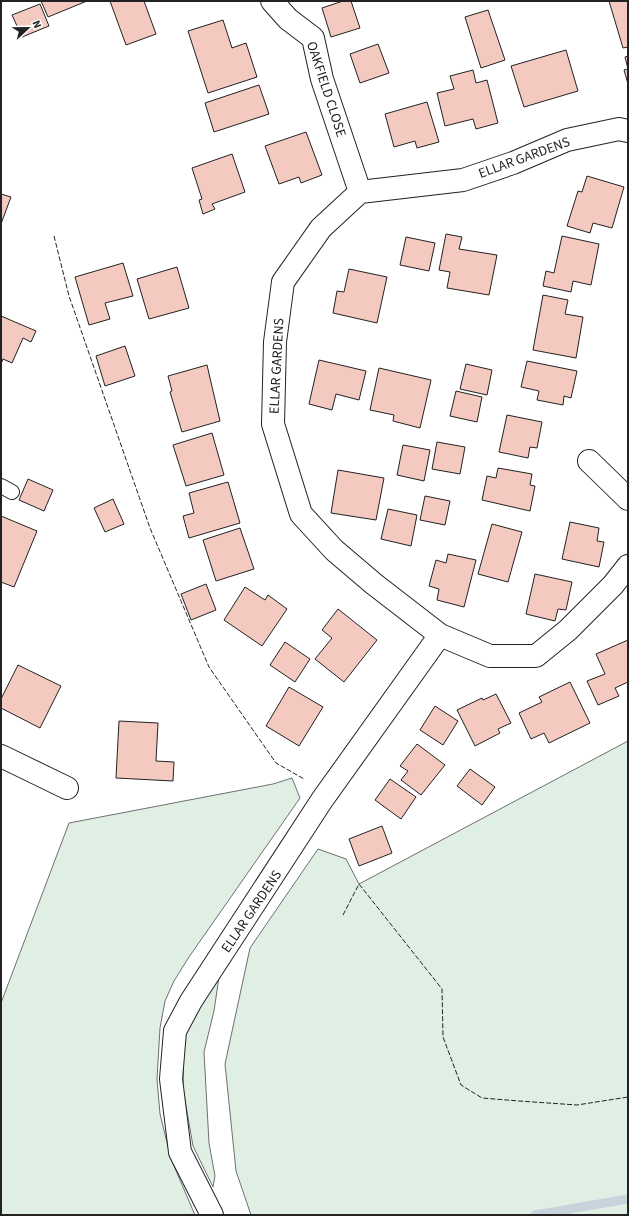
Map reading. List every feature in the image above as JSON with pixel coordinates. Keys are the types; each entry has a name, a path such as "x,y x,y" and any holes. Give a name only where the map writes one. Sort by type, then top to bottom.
{"street":[{"name":"OAKFIELD CLOSE","path":"272,1 288,19 313,38 322,79 360,192"},
{"name":"ELLAR GARDENS","path":"628,131 619,128 568,140 513,163 463,180 360,192 320,228 283,282 275,342 273,424 301,514 340,555 374,584 440,635 490,656 536,656 568,630 613,585 628,566"},
{"path":"589,460 628,499"},
{"name":"ELLAR GARDENS","path":"212,1215 180,1152 171,1079 175,1031 191,1001 322,800 440,635"},
{"path":"1,756 67,788"}],"green space":[{"path":"628,741 628,1215 251,1215 236,1171 225,1064 250,948 318,849 346,859 359,884"},
{"path":"292,778 300,798 189,957 174,981 165,1001 160,1028 157,1079 160,1114 171,1159 195,1215 1,1215 1,1003 69,823 273,784"},
{"path":"220,970 214,1011 204,1052 209,1143 215,1176 213,1187 193,1146 183,1089 184,1040 196,1007"}],"building":[{"path":"41,1 87,1 48,17"},
{"path":"110,1 144,1 156,34 126,45"},
{"path":"343,1 351,1 360,28 331,37 322,8"},
{"path":"609,1 628,1 628,47 623,48"},
{"path":"40,4 49,26 22,37 12,15"},
{"path":"488,10 505,60 481,68 465,17"},
{"path":"223,20 232,48 246,43 257,77 208,93 188,31"},
{"path":"378,44 389,73 360,83 350,54"},
{"path":"566,50 578,91 524,107 511,66"},
{"path":"628,56 628,69 625,57"},
{"path":"628,69 628,84 624,70"},
{"path":"473,70 476,83 487,80 498,123 476,129 473,119 445,126 437,93 454,89 450,76"},
{"path":"259,85 269,114 214,132 205,103"},
{"path":"427,102 439,142 417,148 415,141 394,147 385,114"},
{"path":"306,132 322,175 301,183 299,177 279,184 265,146"},
{"path":"232,154 245,192 212,204 215,209 203,214 199,200 202,199 192,168"},
{"path":"587,176 624,187 612,228 593,223 590,233 567,226 578,191 582,192"},
{"path":"1,194 11,197 1,224"},
{"path":"446,234 462,237 459,249 497,255 489,295 447,288 450,272 439,270"},
{"path":"562,236 599,244 591,285 573,281 571,292 543,286 546,271 554,273"},
{"path":"406,237 435,243 429,271 400,265"},
{"path":"123,263 133,296 105,303 110,319 89,325 75,277"},
{"path":"177,267 189,308 149,319 137,279"},
{"path":"349,269 387,277 377,323 333,313 337,291 344,292"},
{"path":"543,295 568,300 565,314 583,317 576,358 533,350"},
{"path":"1,316 36,331 31,342 23,338 12,363 3,359 1,364"},
{"path":"125,346 135,376 105,386 96,356"},
{"path":"319,360 366,371 359,400 336,394 332,410 309,404"},
{"path":"527,361 577,371 571,398 564,396 563,405 537,400 539,391 521,387"},
{"path":"466,364 492,370 487,395 460,389"},
{"path":"207,365 220,421 182,432 170,392 172,391 168,376"},
{"path":"379,368 431,380 420,428 393,421 394,415 370,410"},
{"path":"456,391 482,397 477,422 450,416"},
{"path":"507,415 542,422 537,448 530,447 528,458 499,452"},
{"path":"212,433 224,475 186,486 173,445"},
{"path":"437,442 465,447 460,474 432,469"},
{"path":"403,445 430,450 424,481 397,475"},
{"path":"498,468 532,474 530,485 535,486 530,511 482,500 487,476 496,478"},
{"path":"338,470 384,478 376,520 331,513"},
{"path":"28,479 53,490 44,511 19,500"},
{"path":"228,482 240,523 189,538 183,516 194,513 189,493"},
{"path":"425,496 450,501 445,525 420,520"},
{"path":"113,499 124,524 105,532 94,508"},
{"path":"388,509 417,515 411,546 381,539"},
{"path":"1,516 37,531 14,587 1,582"},
{"path":"570,522 599,528 597,541 604,542 599,567 562,559"},
{"path":"492,524 522,532 508,582 478,574"},
{"path":"240,528 254,569 216,581 203,540"},
{"path":"448,554 476,560 464,607 437,600 439,589 429,586 436,560 446,563"},
{"path":"535,574 572,582 566,610 558,609 555,621 526,614"},
{"path":"206,584 216,610 191,620 181,594"},
{"path":"245,587 265,600 268,595 287,609 262,646 224,620"},
{"path":"338,609 377,640 344,682 315,659 332,638 322,630"},
{"path":"628,640 628,682 615,688 619,696 598,705 587,681 605,674 596,654"},
{"path":"285,642 310,659 295,682 270,665"},
{"path":"18,665 61,686 40,728 1,708 1,699"},
{"path":"570,682 590,723 549,743 544,733 531,739 519,713 542,702 539,697"},
{"path":"289,687 323,707 299,746 266,726"},
{"path":"496,694 511,723 498,729 500,733 475,746 457,710 482,698 483,700"},
{"path":"435,706 458,721 443,745 420,730"},
{"path":"119,721 158,723 156,761 174,762 173,781 116,778"},
{"path":"417,744 445,765 421,795 401,780 408,771 400,766"},
{"path":"470,769 495,787 482,805 457,786"},
{"path":"390,779 416,797 401,819 375,800"},
{"path":"382,826 392,853 359,866 349,839"}],"waterway":[{"path":"535,1215 628,1199"}],"fence":[{"path":"54,236 69,296 150,528 209,667 276,763 304,779"},
{"path":"343,915 359,884 442,989 443,1037 461,1085 482,1098 519,1101 577,1105 628,1097"}]}
